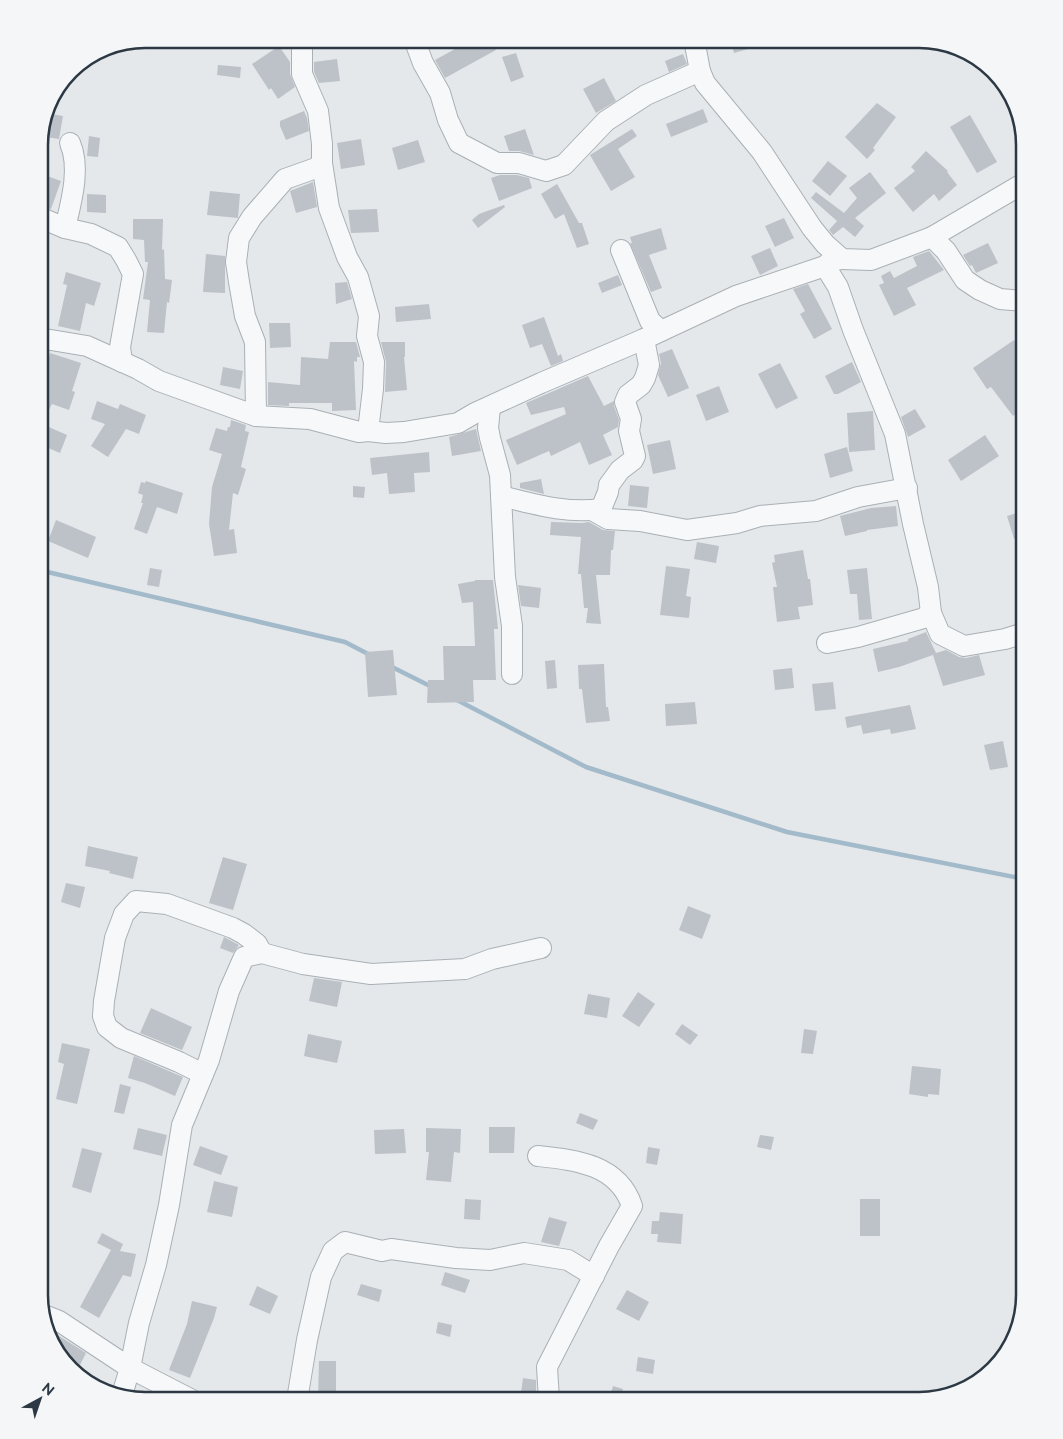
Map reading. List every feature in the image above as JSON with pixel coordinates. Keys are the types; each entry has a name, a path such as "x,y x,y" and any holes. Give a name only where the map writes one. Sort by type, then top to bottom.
{"street":[{"path":"302,48 302,74 318,111 322,163 329,208 347,257 358,277 368,310 367,336 374,362 368,432"},
{"path":"417,48 422,63 440,93 448,120 459,143 497,163 519,164 546,171 564,165 606,121 646,95 700,71"},
{"path":"696,48 700,71 705,83 762,152 812,228 825,244 833,262 838,287 853,330 895,434 928,587 931,613 940,634 964,646 1016,636"},
{"path":"65,228 74,189 74,151 70,143"},
{"path":"256,416 255,342 245,316 239,282 236,262 239,238 252,217 285,179 316,168 322,163"},
{"path":"48,340 87,346 159,381 256,416 310,419 359,432 404,432 458,423 475,413 490,408 540,383 653,335 736,296 833,262 871,260 932,238 1016,188"},
{"path":"48,221 65,228 91,234 118,247 126,260 133,274 120,347 122,362"},
{"path":"932,238 946,251 965,280 980,290 1000,299 1016,300"},
{"path":"501,496 562,510 600,509 608,492 609,485 620,470 636,456 629,431 630,419 625,402 628,395 641,385 646,378 653,335 650,321 621,250"},
{"path":"490,408 489,433 500,475 505,577 512,626 512,674"},
{"path":"592,510 608,519 640,521 687,530 737,523 760,516 816,511 858,496 907,488"},
{"path":"827,644 924,618 931,613"},
{"path":"203,1074 121,1038 107,1027 103,1016 104,1001 115,938 124,914 136,901 167,904 244,934 257,944 262,953"},
{"path":"124,1390 139,1323 156,1265 167,1214 182,1125 209,1060 229,991 244,957 262,953 303,964 371,974 465,969 492,959 541,948"},
{"path":"538,1156 578,1161 603,1170 627,1192 632,1206 547,1367 548,1392"},
{"path":"298,1391 320,1276 333,1251 345,1242 382,1251 391,1249 456,1258 490,1260 524,1253 568,1260 594,1276"},
{"path":"50,1318 59,1321 130,1368 175,1391"}],"building":[{"path":"276,48 280,48 290,62 290,74 295,87 278,99 271,88 269,90 252,64"},
{"path":"457,48 495,48 496,50 445,78 435,60"},
{"path":"733,48 752,48 734,53"},
{"path":"516,53 524,77 511,82 502,57"},
{"path":"683,54 687,64 669,72 665,61"},
{"path":"337,59 340,81 319,83 314,72 314,62"},
{"path":"218,65 241,67 240,78 217,75"},
{"path":"604,78 616,101 596,113 583,89"},
{"path":"877,103 896,117 867,159 845,137"},
{"path":"703,109 708,122 671,137 666,124"},
{"path":"304,111 309,131 286,140 280,126 280,121"},
{"path":"53,114 63,116 59,139 48,137"},
{"path":"970,115 997,162 977,173 950,127"},
{"path":"525,129 534,155 519,151 509,151 504,136"},
{"path":"632,129 637,136 618,149 635,177 611,191 590,155"},
{"path":"89,136 100,138 98,157 87,156"},
{"path":"361,139 365,165 341,169 337,143"},
{"path":"418,140 425,162 398,170 392,148"},
{"path":"926,151 948,171 957,185 939,201 934,194 913,212 894,188 915,171 911,167"},
{"path":"828,161 847,176 830,196 812,181"},
{"path":"870,172 886,193 855,218 864,226 855,237 843,227 833,235 829,230 837,221 811,198 816,192 844,213 857,198 849,188"},
{"path":"500,175 517,175 529,178 532,188 499,201 491,178"},
{"path":"48,176 61,181 51,209 48,208"},
{"path":"313,182 317,207 296,213 290,191"},
{"path":"557,184 579,223 582,223 589,244 577,248 564,214 555,219 541,194"},
{"path":"210,191 240,194 238,218 207,215"},
{"path":"87,194 106,195 106,213 87,212"},
{"path":"504,205 505,207 478,228 472,220 479,214"},
{"path":"377,209 379,232 351,233 348,210"},
{"path":"784,218 794,238 775,247 765,226"},
{"path":"133,219 163,219 162,250 164,249 165,279 172,280 169,303 167,302 164,333 147,332 150,300 143,299 148,262 145,262 144,240 133,239"},
{"path":"661,228 667,249 649,255 662,288 651,292 630,243 632,243 630,237"},
{"path":"988,243 998,263 976,273 963,255"},
{"path":"770,248 778,266 760,275 751,256"},
{"path":"929,251 944,270 907,288 916,305 894,316 879,285 884,283 881,276 890,271 894,278 917,266 913,257"},
{"path":"206,254 225,256 225,293 203,292"},
{"path":"66,272 101,283 94,306 86,303 80,331 58,326 67,285 63,284"},
{"path":"618,275 622,285 602,293 598,283"},
{"path":"347,282 352,299 336,304 335,283"},
{"path":"808,284 832,329 814,339 800,314 805,311 793,289"},
{"path":"429,304 431,319 396,322 395,307"},
{"path":"544,317 558,356 561,354 563,361 551,366 542,344 530,348 522,325"},
{"path":"269,323 290,323 291,347 270,348"},
{"path":"1014,340 1016,343 1016,414 1013,416 991,387 987,389 973,368"},
{"path":"330,342 356,342 360,357 357,357 357,362 354,361 356,410 332,411 332,403 289,403 289,406 268,405 268,382 300,385 301,357 328,359"},
{"path":"381,342 405,342 404,357 407,390 385,392 386,362"},
{"path":"672,349 689,388 668,397 658,375 661,363 659,354"},
{"path":"50,353 81,363 72,391 75,392 69,410 52,404 48,412 48,359"},
{"path":"852,362 861,382 838,394 834,394 825,376"},
{"path":"780,363 798,398 776,409 758,374"},
{"path":"223,367 243,371 240,389 220,385"},
{"path":"588,376 604,406 614,401 619,420 618,427 603,435 612,455 589,465 580,442 551,456 549,451 517,465 506,440 566,414 564,407 531,415 526,403"},
{"path":"719,386 729,412 706,421 696,395"},
{"path":"97,401 118,409 120,404 146,415 139,434 126,429 108,457 91,446 105,424 91,419"},
{"path":"915,409 926,427 908,437 901,417"},
{"path":"873,411 875,450 849,452 847,413"},
{"path":"231,420 246,425 245,431 249,432 241,467 246,469 238,495 233,493 229,530 234,529 237,553 214,556 209,524 212,487 222,454 209,450 216,428 227,431"},
{"path":"48,427 67,435 60,453 48,448"},
{"path":"476,429 481,451 452,456 449,437"},
{"path":"985,435 999,456 961,481 948,460"},
{"path":"670,440 676,469 653,474 647,445"},
{"path":"847,447 853,471 830,478 824,454"},
{"path":"429,452 430,472 414,473 415,492 389,494 387,473 372,475 370,458"},
{"path":"541,479 544,494 520,488 520,483"},
{"path":"146,481 183,493 177,514 157,507 147,534 134,529 143,503 141,503 143,495 138,493 141,482 145,483"},
{"path":"630,485 649,487 647,508 628,506"},
{"path":"353,486 365,487 364,498 353,497"},
{"path":"896,506 898,526 867,530 845,536 840,516 871,508"},
{"path":"1016,513 1016,538 1014,539 1007,516"},
{"path":"56,520 96,537 88,558 48,541"},
{"path":"551,522 589,522 603,530 615,531 613,550 611,550 610,575 596,575 601,624 586,623 588,608 584,608 581,574 578,574 581,537 550,535"},
{"path":"697,542 719,546 716,563 694,559"},
{"path":"803,550 808,579 810,579 813,605 798,607 800,619 777,622 773,587 777,587 772,563 775,562 774,555"},
{"path":"666,566 690,569 686,596 691,597 689,618 660,615"},
{"path":"150,568 162,570 159,587 147,585"},
{"path":"867,568 872,619 859,620 857,594 850,594 847,570"},
{"path":"475,580 493,580 498,629 494,629 496,680 473,680 474,702 427,703 428,680 444,680 443,646 475,646 473,602 462,603 458,584"},
{"path":"518,585 541,588 539,608 521,606"},
{"path":"926,632 936,653 946,650 959,657 966,658 979,655 985,675 943,686 933,655 878,672 873,649 908,641 908,639"},
{"path":"393,650 397,695 368,697 365,652"},
{"path":"555,660 557,688 547,689 545,661"},
{"path":"604,664 606,707 608,707 610,721 586,723 582,689 579,689 578,665"},
{"path":"792,668 794,688 775,690 773,670"},
{"path":"833,682 836,709 815,711 812,684"},
{"path":"695,702 697,724 666,726 665,704"},
{"path":"910,705 916,729 891,734 890,729 863,734 861,725 847,728 845,717"},
{"path":"1003,741 1008,767 990,770 984,745"},
{"path":"88,846 138,857 133,879 109,873 110,871 85,866"},
{"path":"223,857 247,864 233,910 209,903"},
{"path":"66,883 85,887 80,908 61,902"},
{"path":"688,906 711,915 702,939 679,930"},
{"path":"224,937 239,945 233,953 220,948"},
{"path":"314,978 342,982 337,1007 309,1001"},
{"path":"638,992 655,1004 639,1027 622,1016"},
{"path":"588,994 610,998 607,1018 584,1014"},
{"path":"151,1008 192,1027 182,1050 140,1033"},
{"path":"682,1024 698,1035 690,1045 675,1034"},
{"path":"804,1029 817,1031 813,1054 801,1053"},
{"path":"308,1034 342,1041 337,1063 304,1056"},
{"path":"62,1043 90,1049 77,1104 56,1099 64,1064 58,1062"},
{"path":"134,1056 183,1077 175,1096 128,1078"},
{"path":"912,1066 941,1069 939,1095 928,1094 928,1097 909,1094"},
{"path":"120,1084 131,1087 124,1114 114,1112"},
{"path":"580,1113 598,1120 593,1130 576,1123"},
{"path":"489,1127 515,1127 514,1153 489,1153"},
{"path":"138,1128 167,1135 162,1156 133,1149"},
{"path":"426,1128 461,1129 460,1153 454,1152 451,1182 426,1180 429,1152 426,1152"},
{"path":"404,1129 406,1153 375,1154 374,1130"},
{"path":"760,1135 774,1137 771,1150 757,1147"},
{"path":"200,1146 228,1156 221,1175 193,1165"},
{"path":"648,1147 660,1149 657,1165 646,1163"},
{"path":"82,1148 102,1153 91,1193 72,1187"},
{"path":"214,1181 238,1187 232,1217 207,1212"},
{"path":"465,1199 481,1200 480,1220 464,1219"},
{"path":"860,1199 880,1199 880,1236 860,1236"},
{"path":"660,1212 683,1214 681,1244 657,1242 658,1234 651,1234 652,1221 659,1221"},
{"path":"549,1217 567,1222 559,1246 541,1242"},
{"path":"102,1233 123,1244 120,1251 136,1254 131,1277 123,1275 99,1318 80,1307 111,1250 97,1243"},
{"path":"445,1272 470,1280 465,1293 441,1285"},
{"path":"361,1284 382,1290 379,1302 357,1295"},
{"path":"257,1286 278,1296 270,1314 249,1305"},
{"path":"627,1290 649,1302 639,1321 616,1309"},
{"path":"192,1301 217,1307 190,1378 169,1370 187,1324"},
{"path":"438,1322 452,1325 450,1337 436,1333"},
{"path":"56,1334 86,1353 80,1365 68,1354"},
{"path":"638,1357 655,1360 653,1374 636,1371"},
{"path":"319,1361 336,1361 336,1391 318,1391"},
{"path":"523,1378 536,1380 536,1392 521,1391"},
{"path":"613,1386 623,1389 622,1392 611,1392"}],"waterway":[{"path":"48,572 345,642 370,655"},
{"path":"390,666 432,687"},
{"path":"457,700 586,767 787,832 1016,877"}]}
